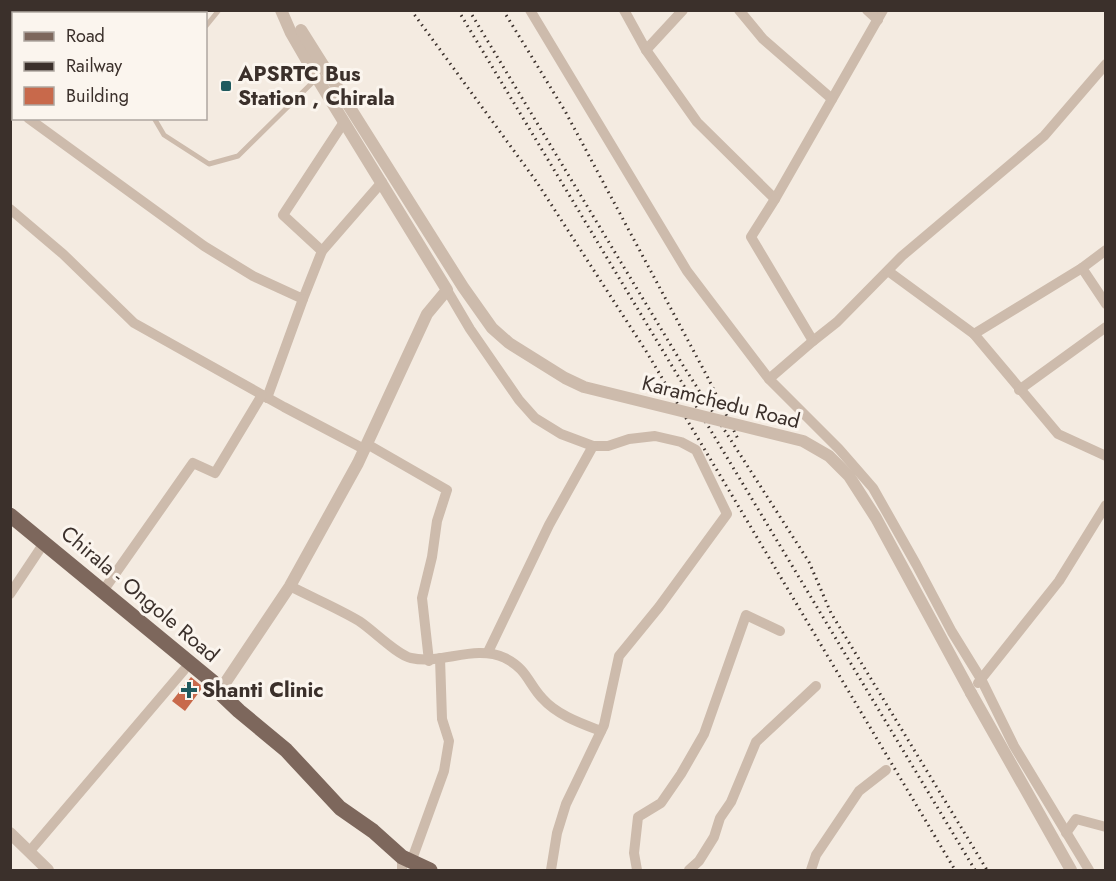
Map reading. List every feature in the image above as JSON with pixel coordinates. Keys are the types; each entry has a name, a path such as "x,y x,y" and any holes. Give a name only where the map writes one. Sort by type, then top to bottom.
{"main road":[{"name":"Chirala - Ongole Road","path":"10,514 213,682 219,692 286,750 340,808 373,831 405,863 430,870"},
{"path":"10,524 207,689 219,692"}],"street":[{"path":"281,10 291,33 317,78 470,329 507,384 535,418 561,434 593,446 608,446 655,436 681,442 696,450 728,514 619,656 604,725 566,804 557,833 551,870"},
{"name":"Karamchedu Road","path":"288,10 463,287 492,328 532,358 585,387 803,441 829,456 849,476 876,518 1071,870"},
{"path":"530,10 687,271 769,379 840,449 873,488 952,632 981,679 1014,746 1089,870"},
{"path":"624,10 646,50 697,122 775,199"},
{"path":"646,50 683,10"},
{"path":"739,10 764,39 832,99"},
{"path":"813,341 751,237 881,15 867,10"},
{"path":"769,379 837,322 888,271 1044,136 1104,68"},
{"path":"31,120 204,246 253,276 303,299"},
{"path":"322,251 283,215 344,122"},
{"path":"103,591 193,463 215,473 265,396 322,251 382,182"},
{"path":"10,209 63,254 134,323 265,396 447,490 436,521 432,557 422,598 429,661"},
{"path":"974,334 1082,268 1106,250"},
{"path":"1082,268 1106,304"},
{"path":"888,271 974,334 1058,434 1106,456"},
{"path":"219,692 290,586 365,447 427,314 447,290"},
{"path":"1019,390 1106,327"},
{"path":"488,652 549,525 593,446"},
{"path":"971,693 1059,581 1106,505"},
{"path":"10,594 40,549"},
{"path":"290,586 360,622 408,658 429,661 488,652 507,659 526,674 539,696 549,706 574,721 601,731"},
{"path":"637,870 633,853 638,817 661,803 704,734 746,615 780,631"},
{"path":"405,863 444,771 449,741 442,719 440,658"},
{"path":"29,852 184,670"},
{"path":"689,870 699,861 714,837 720,818 731,802 756,742 816,686"},
{"path":"811,870 816,855 859,791 886,770"},
{"path":"1066,833 1076,819 1106,827"},
{"path":"10,833 48,870"}],"lane":[{"path":"207,25 219,10"},
{"path":"155,120 164,135 209,164 238,156 317,78"}],"building":[{"path":"191,677 203,687 185,711 172,701"}],"railway":[{"path":"411,10 536,181 646,351 955,870"},
{"path":"458,10 975,870"},
{"path":"469,10 684,367 809,562 831,613 987,870"},
{"path":"503,10 565,111 707,376 738,439"}],"place":[{"name":"APSRTC Bus Station , Chirala","path":"226,86"},
{"name":"Shanti Clinic","path":"189,690"}]}
